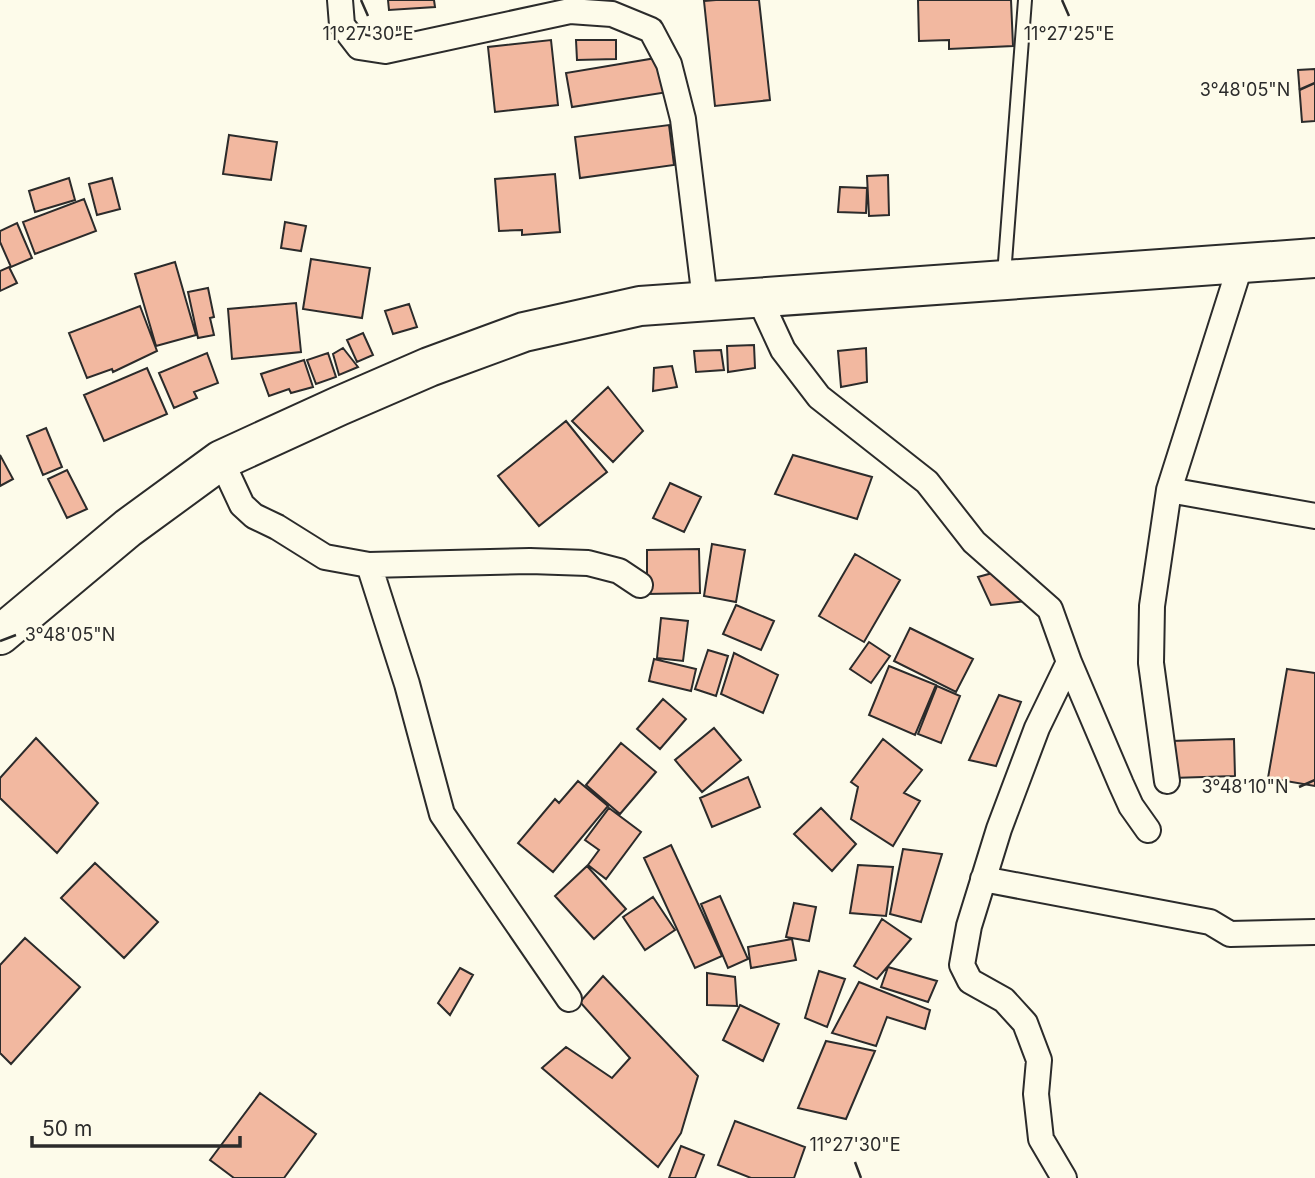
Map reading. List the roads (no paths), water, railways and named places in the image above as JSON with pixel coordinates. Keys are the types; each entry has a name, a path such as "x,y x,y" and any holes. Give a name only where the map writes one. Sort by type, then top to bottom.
{"main road":[{"path":"1,633 128,528 221,460 365,395 524,332 640,306 1004,278 1315,258"}],"street":[{"path":"340,0 342,25 359,47 385,51 568,6 612,14 651,30 670,64 683,119 705,300"},
{"path":"1167,781 1151,663 1152,606 1169,490 1241,263"},
{"path":"758,296 783,350 819,397 926,482 974,542 1050,609 1069,662 1131,806 1147,830"},
{"path":"221,460 242,505 254,516 325,557 369,565 530,561 588,563 619,571 640,585"},
{"path":"1169,490 1315,516"},
{"path":"369,565 407,684 442,814 569,999"},
{"path":"1065,1178 1041,1139 1036,1094 1040,1060 1025,1023 1004,1000 970,981 962,965 969,926 999,830 1037,728 1069,662"},
{"path":"983,879 1210,922 1230,934 1315,932"}],"lane":[{"path":"1004,278 1025,0"}]}
